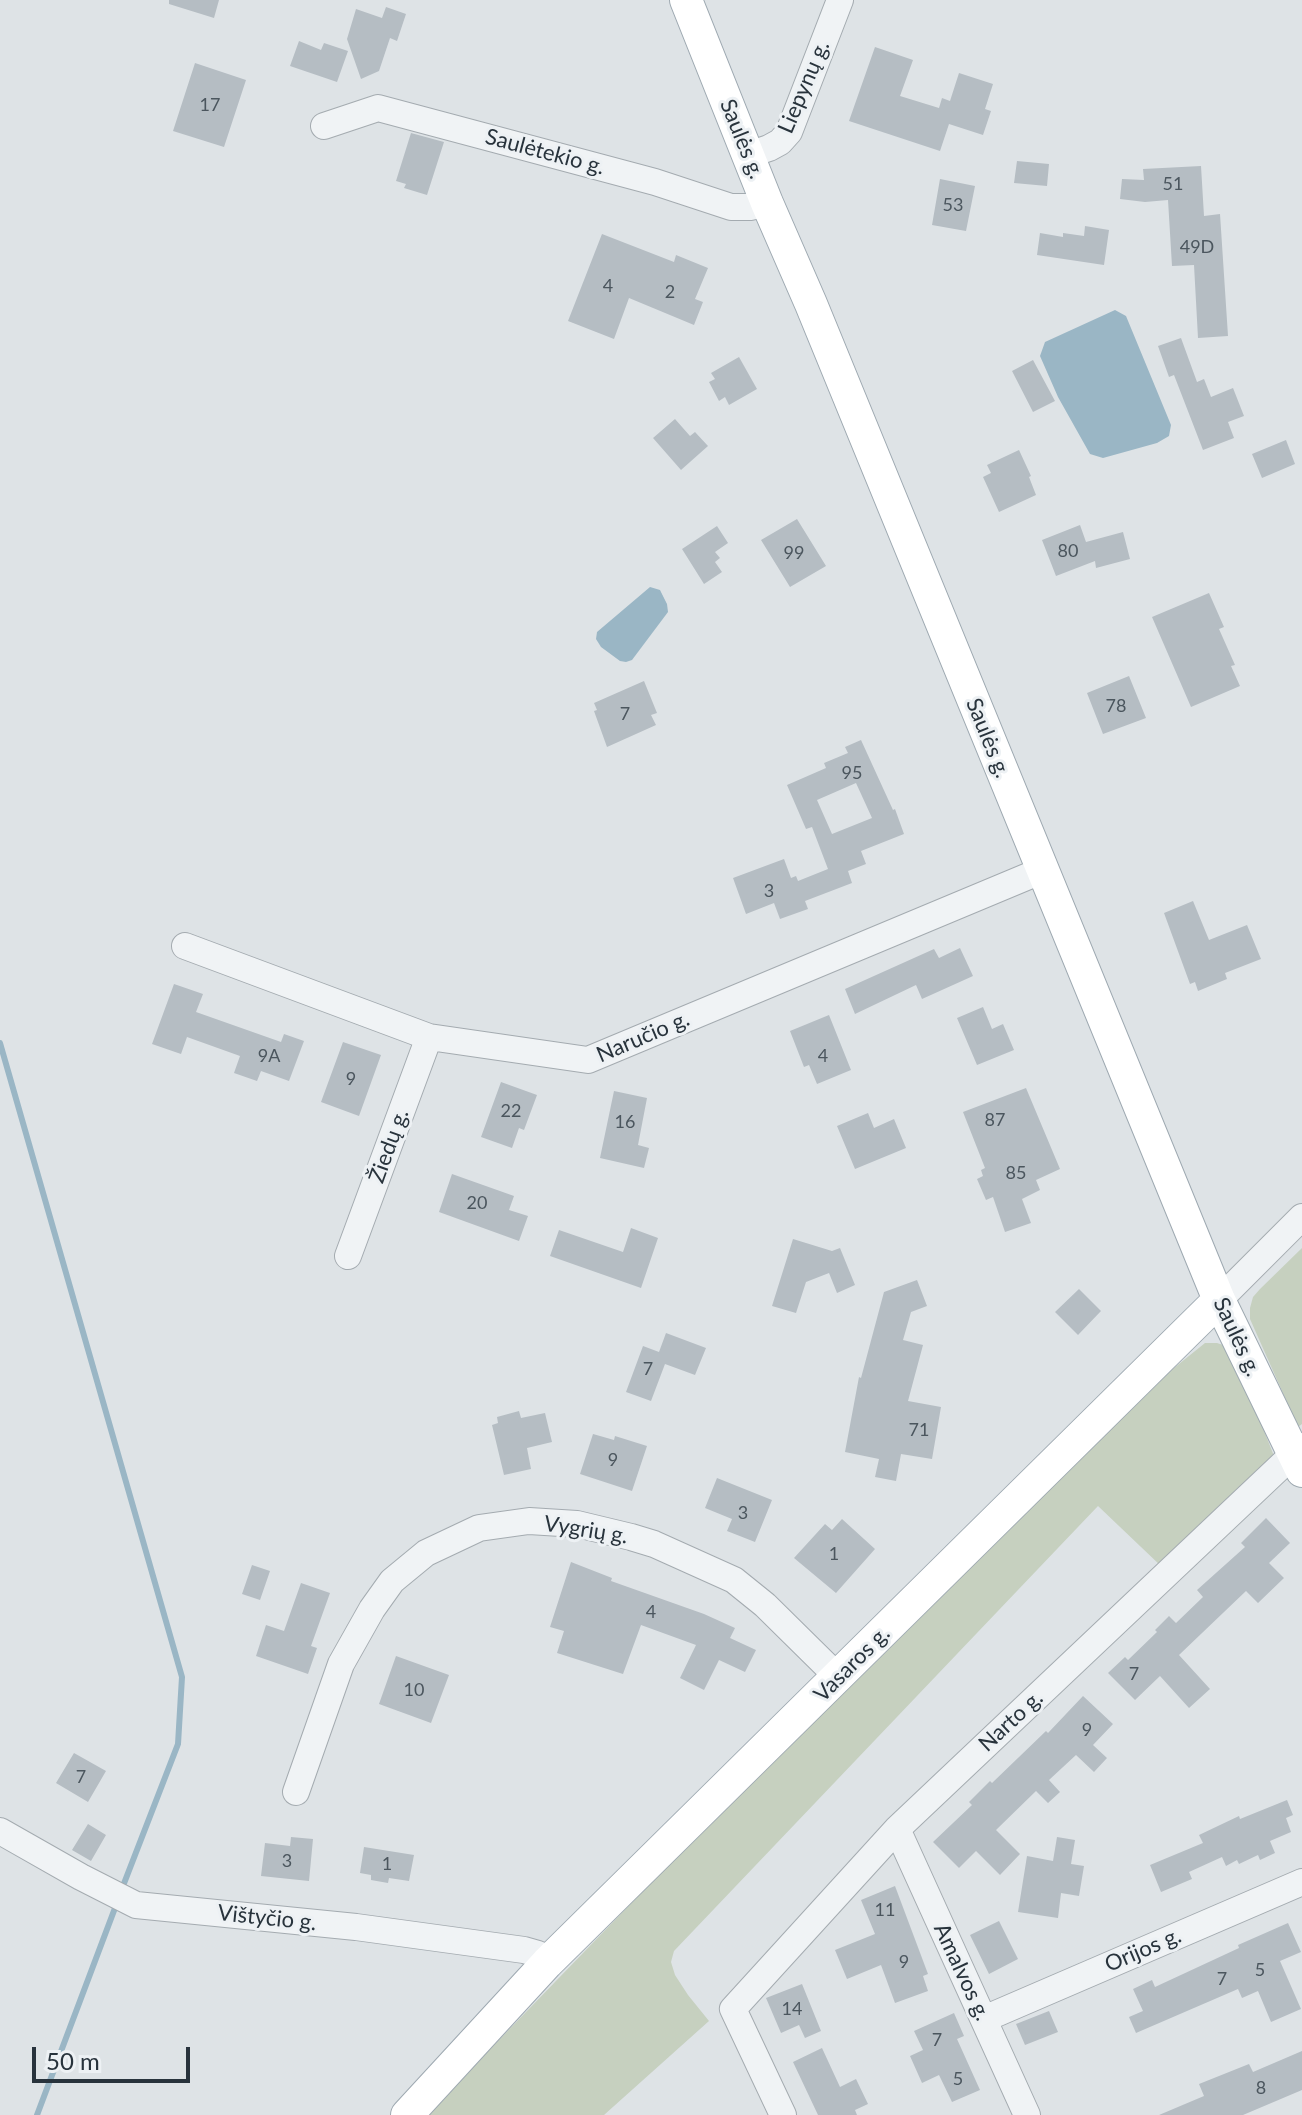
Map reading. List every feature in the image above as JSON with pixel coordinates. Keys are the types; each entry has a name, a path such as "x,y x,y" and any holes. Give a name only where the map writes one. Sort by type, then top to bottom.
{"main road":[{"name":"Saulės g.","path":"686,0 1219,1300 1299,1457"},
{"name":"Vasaros g.","path":"407,2115 547,1963 1219,1300"}],"street":[{"name":"Liepynų g.","path":"748,155 780,142 789,132 840,0"},
{"name":"Saulėtekio g.","path":"324,126 378,108 655,182 731,207 767,203"},
{"name":"Naručio g.","path":"185,946 429,1037 588,1060 1043,870"},
{"name":"Žiedų g.","path":"348,1256 429,1037"},
{"name":"Vasaros g.","path":"1219,1300 1302,1217"},
{"name":"Narto g.","path":"783,2115 733,2009 897,1829 1299,1457"},
{"name":"Vygrių g.","path":"296,1792 341,1664 392,1581 426,1553 479,1528 529,1521 577,1524 654,1544 734,1580 765,1605 839,1678"},
{"name":"Amalvos g.","path":"897,1829 1027,2115"},
{"name":"Vištyčio g.","path":"0,1831 136,1905 356,1927 524,1950 538,1954 547,1963"},
{"name":"Orijos g.","path":"984,2019 1302,1882"}],"green space":[{"path":"1302,1248 1302,1424 1298,1427 1250,1319 1250,1308 1253,1297"},
{"path":"1205,1343 1226,1346 1234,1355 1274,1456 1162,1567 1098,1506 674,1951 671,1962 675,1975 709,2021 604,2115 429,2115 672,1861 888,1650 1143,1393"}],"water":[{"path":"1115,310 1126,316 1171,425 1169,436 1157,443 1103,458 1090,454 1058,397 1040,356 1045,342"},
{"path":"650,587 660,590 668,612 632,660 620,661 601,647 596,639 597,632"}],"building":[{"path":"169,0 219,0 214,18 169,4"},
{"path":"386,7 406,14 397,41 390,38 379,71 361,79 347,39 356,9 382,18"},
{"path":"299,41 321,50 324,43 348,51 337,82 290,66"},
{"path":"875,47 913,60 900,96 939,108 942,98 950,101 959,73 993,84 985,109 991,111 983,135 949,124 940,151 849,121"},
{"path":"195,63 246,80 224,147 173,131"},
{"path":"411,133 444,142 427,195 404,188 406,184 396,181"},
{"path":"1017,161 1049,164 1047,186 1014,183"},
{"path":"1201,166 1204,216 1220,214 1228,336 1198,338 1194,265 1172,266 1168,200 1145,202 1120,199 1122,179 1144,180 1143,169"},
{"path":"940,179 975,186 966,231 932,225"},
{"path":"1085,226 1109,230 1104,265 1037,255 1040,233 1063,237 1063,233 1084,236"},
{"path":"602,234 674,262 676,255 708,268 695,299 703,302 694,325 629,298 614,339 568,321"},
{"path":"1181,338 1197,382 1204,379 1211,397 1233,388 1244,416 1228,422 1234,438 1203,450 1174,375 1169,377 1158,346"},
{"path":"739,357 757,389 729,405 725,397 719,401 709,382 715,379 711,373"},
{"path":"1033,360 1055,401 1033,412 1012,371"},
{"path":"675,419 690,436 695,432 708,446 681,470 653,438"},
{"path":"1286,440 1295,464 1262,478 1252,454"},
{"path":"1019,450 1036,495 999,512 983,477 991,473 987,465"},
{"path":"797,519 826,566 790,587 761,540"},
{"path":"1080,525 1086,542 1123,532 1130,559 1096,568 1095,561 1056,576 1042,540"},
{"path":"717,526 728,543 715,552 720,558 715,562 722,572 704,584 682,549"},
{"path":"1209,593 1224,627 1219,629 1235,665 1231,666 1240,686 1191,707 1152,617"},
{"path":"1129,676 1146,718 1103,734 1087,693"},
{"path":"644,681 657,713 651,715 656,725 607,747 594,703"},
{"path":"861,740 904,834 861,851 866,864 848,871 852,883 805,901 808,909 780,919 774,903 746,914 733,878 784,859 791,878 796,876 798,881 828,869 812,827 806,829 787,785 826,768 824,763 848,753 845,747","holes":["856,783 872,818 832,834 817,800"]},
{"path":"1193,901 1209,940 1247,925 1261,959 1225,973 1227,979 1198,991 1195,982 1190,984 1164,913"},
{"path":"960,948 973,976 922,999 916,985 855,1014 845,989 934,949 939,958"},
{"path":"174,984 203,994 196,1012 281,1042 284,1034 304,1041 289,1081 261,1071 257,1081 234,1073 240,1056 187,1037 181,1054 152,1044"},
{"path":"983,1007 992,1029 1003,1024 1014,1050 977,1065 957,1018"},
{"path":"829,1015 851,1070 817,1084 809,1065 804,1067 790,1031"},
{"path":"343,1042 381,1055 359,1116 321,1102"},
{"path":"501,1082 537,1095 524,1130 519,1128 512,1148 481,1137"},
{"path":"1026,1088 1060,1169 1036,1180 1040,1190 1022,1199 1031,1223 1005,1232 993,1197 986,1200 977,1179 983,1176 981,1170 985,1168 963,1112"},
{"path":"614,1091 647,1098 638,1145 649,1148 644,1168 600,1158"},
{"path":"868,1113 874,1128 894,1119 906,1148 855,1169 837,1126"},
{"path":"452,1174 514,1196 509,1210 528,1216 519,1241 439,1212"},
{"path":"631,1228 658,1238 641,1288 550,1256 559,1230 623,1252"},
{"path":"793,1239 832,1251 840,1248 855,1285 837,1293 829,1273 806,1282 796,1313 772,1306"},
{"path":"917,1280 927,1306 911,1312 903,1340 923,1345 908,1401 941,1407 932,1459 901,1454 896,1481 875,1477 879,1459 845,1452 859,1377 884,1292"},
{"path":"1079,1289 1101,1311 1078,1335 1055,1312"},
{"path":"666,1333 706,1348 695,1375 665,1364 651,1401 626,1392 643,1346 659,1352"},
{"path":"519,1411 521,1418 545,1413 552,1442 527,1448 531,1469 504,1475 492,1425 498,1423 497,1417"},
{"path":"593,1434 614,1440 615,1436 647,1446 632,1491 580,1474"},
{"path":"717,1478 772,1500 755,1542 727,1531 732,1519 705,1508"},
{"path":"1266,1518 1290,1543 1269,1563 1284,1578 1258,1603 1246,1591 1179,1655 1210,1689 1189,1708 1160,1676 1135,1700 1108,1673 1125,1657 1128,1660 1169,1616 1176,1623 1203,1597 1197,1590 1245,1547 1241,1543"},
{"path":"842,1519 875,1549 836,1593 794,1558 825,1524 832,1530"},
{"path":"571,1562 612,1578 611,1581 735,1628 730,1638 756,1650 745,1672 719,1660 704,1690 680,1678 696,1645 641,1625 623,1674 557,1653 564,1631 550,1627"},
{"path":"252,1565 270,1571 260,1600 242,1594"},
{"path":"301,1583 330,1593 311,1646 317,1648 308,1674 256,1656 266,1625 284,1631"},
{"path":"396,1656 449,1675 431,1723 379,1704"},
{"path":"1083,1696 1113,1724 1093,1745 1107,1758 1094,1772 1076,1755 1049,1780 1060,1792 1048,1803 1036,1791 996,1830 1020,1854 1000,1875 976,1851 959,1868 933,1842 972,1805 969,1802 990,1781 992,1783 1046,1731 1048,1733"},
{"path":"74,1753 106,1771 88,1802 56,1783"},
{"path":"1287,1800 1293,1815 1286,1818 1291,1832 1270,1841 1275,1853 1260,1860 1258,1855 1239,1864 1237,1860 1226,1866 1222,1857 1189,1872 1192,1879 1161,1892 1150,1865 1203,1843 1199,1835 1239,1816 1240,1819"},
{"path":"88,1824 106,1835 91,1861 72,1850"},
{"path":"291,1837 313,1839 309,1881 261,1876 265,1843 290,1846"},
{"path":"1057,1837 1075,1840 1071,1864 1084,1866 1079,1896 1061,1893 1058,1918 1018,1912 1027,1856 1053,1861"},
{"path":"364,1847 414,1855 409,1881 389,1878 388,1883 371,1880 371,1875 360,1873"},
{"path":"895,1886 928,1974 923,1976 928,1991 895,2003 881,1965 847,1979 835,1950 875,1934 861,1900"},
{"path":"999,1921 1018,1959 989,1974 970,1935"},
{"path":"1288,1923 1301,1952 1280,1961 1301,2009 1271,2022 1258,1991 1242,1998 1238,1989 1136,2033 1129,2017 1143,2011 1133,1989 1152,1980 1155,1987"},
{"path":"802,1984 821,2031 805,2038 799,2025 781,2033 766,1998"},
{"path":"1049,2011 1058,2032 1025,2045 1016,2024"},
{"path":"954,2013 964,2036 957,2039 980,2090 952,2102 939,2075 922,2083 910,2056 923,2050 914,2031"},
{"path":"822,2048 840,2087 856,2079 868,2104 855,2110 857,2115 818,2115 793,2062"},
{"path":"1302,2051 1302,2090 1243,2115 1159,2115 1204,2096 1199,2084 1249,2064 1253,2072"}],"waterway":[{"path":"0,1043 182,1677 178,1744 123,1886"},
{"path":"37,2115 115,1908"}]}
